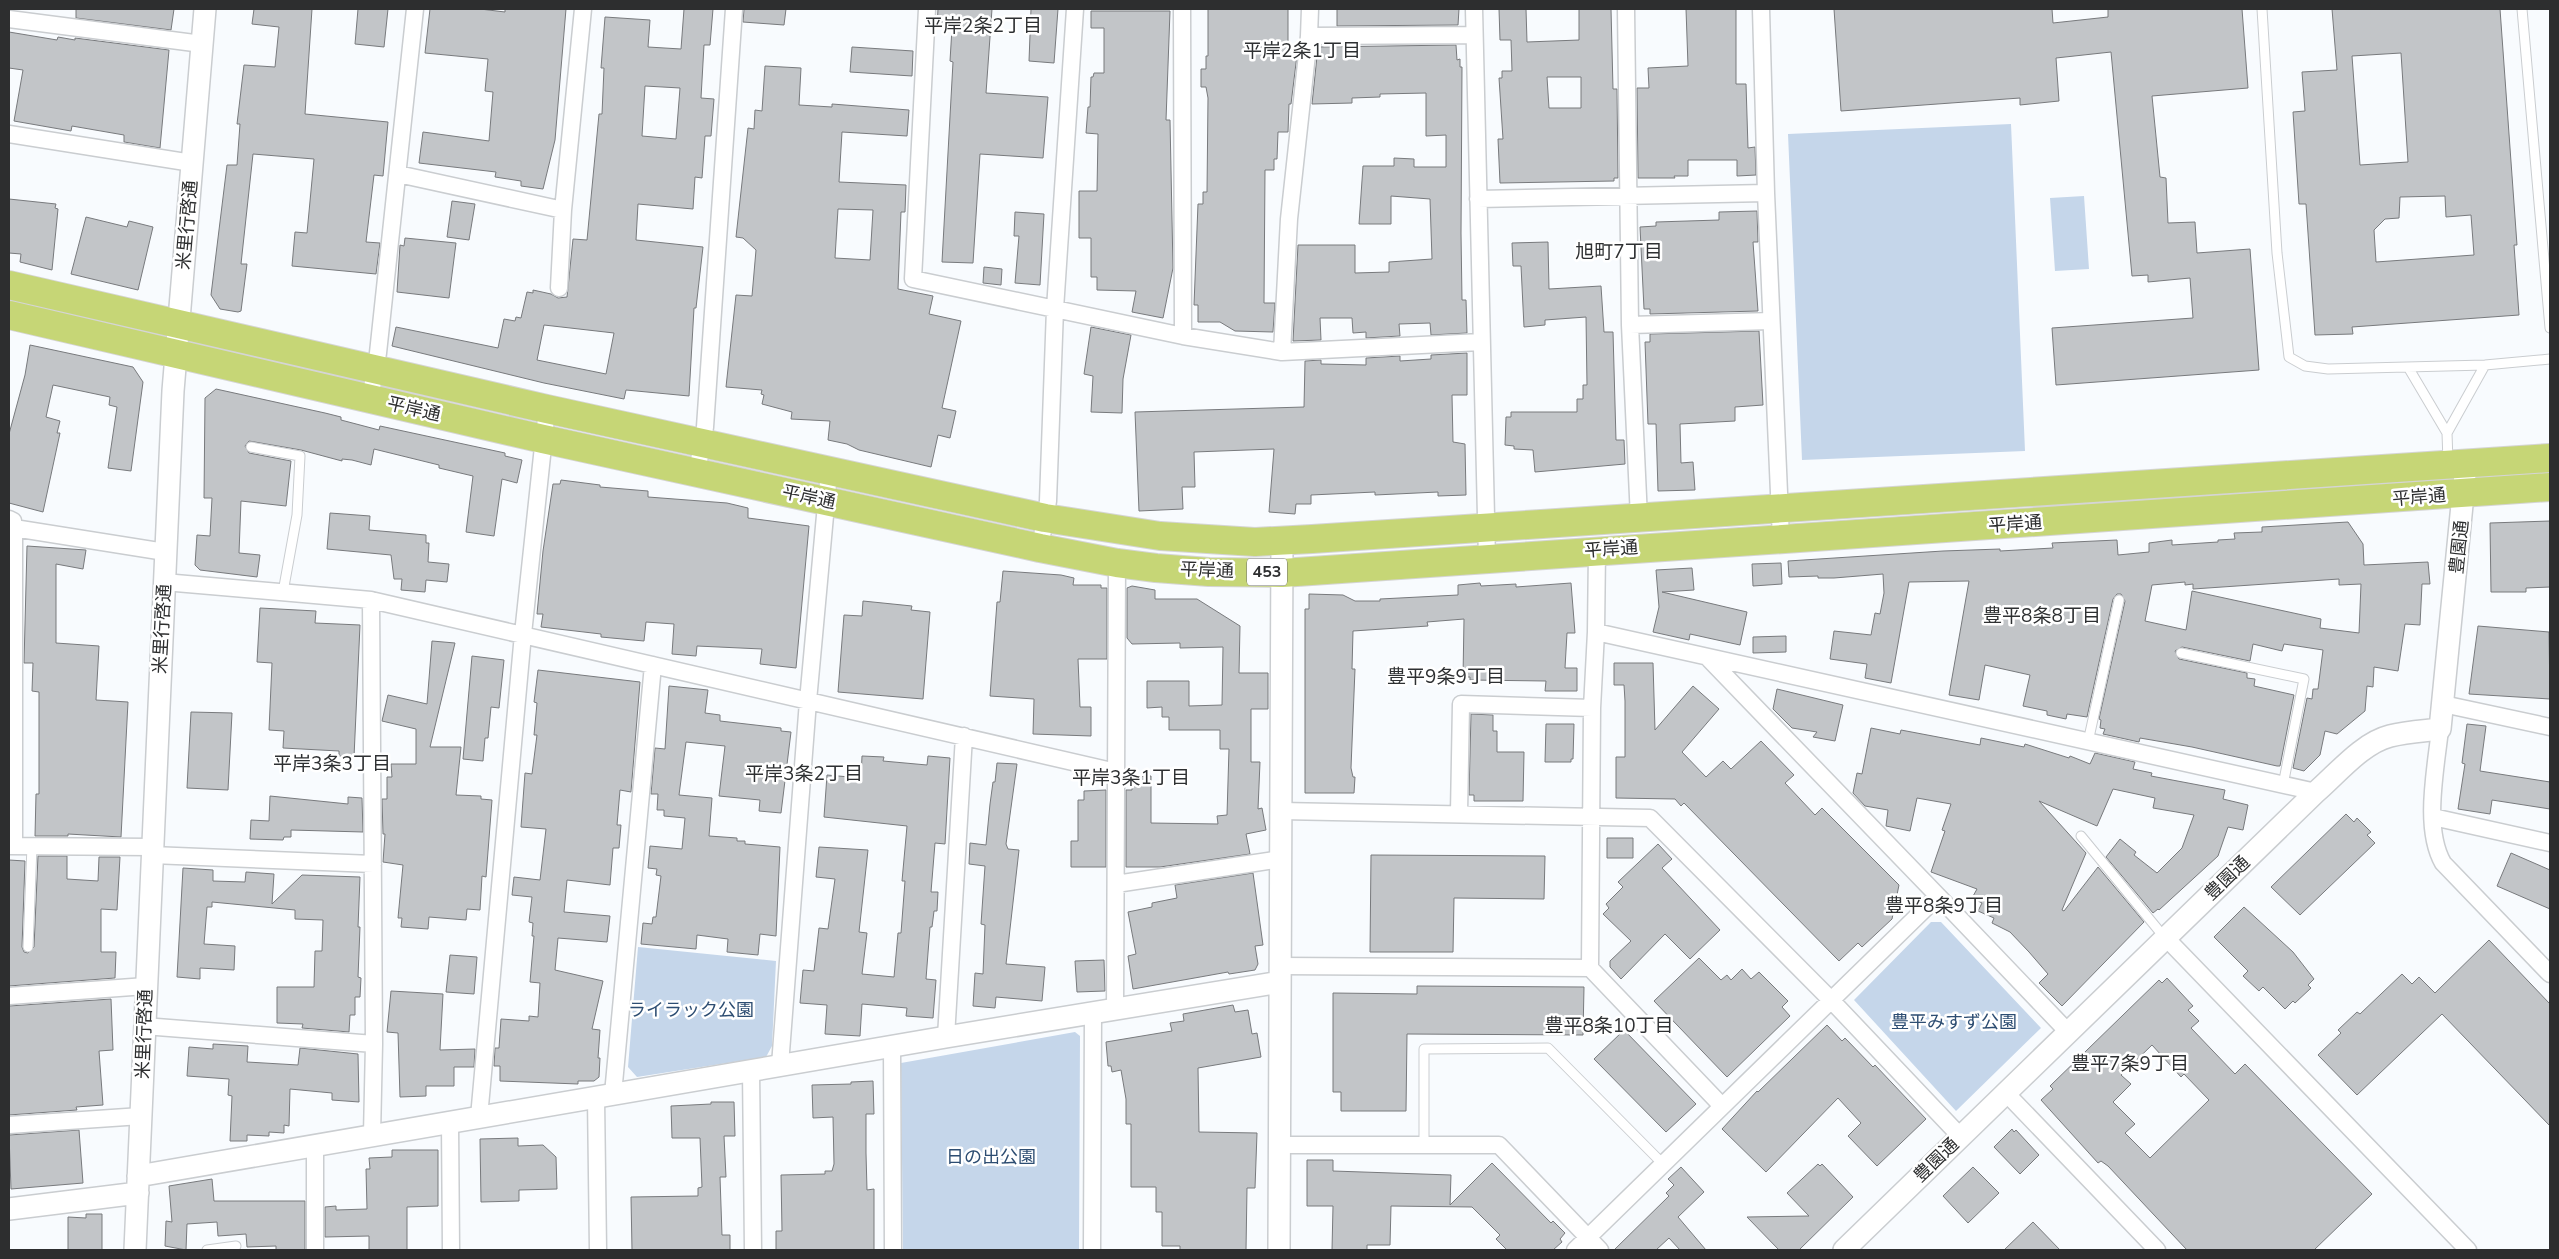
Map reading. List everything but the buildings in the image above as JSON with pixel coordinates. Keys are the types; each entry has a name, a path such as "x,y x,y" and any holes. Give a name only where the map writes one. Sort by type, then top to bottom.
{"highway":[{"name":"平岸通","path":"9,285 546,410 1045,518 1160,536 1208,540 1282,540 2550,458"},
{"name":"平岸通","path":"9,315 544,439 1040,548 1117,563 1209,572 1282,573 1597,550 2550,487"}],"street":[{"name":"米里行啓通","path":"135,1250 175,353 205,9"},
{"path":"370,399 376,370 415,9"},
{"path":"559,288 563,210 583,9"},
{"path":"697,472 702,444 734,9"},
{"path":"927,9 913,280 1183,336 1282,352 1481,342"},
{"path":"1040,548 1045,518 1055,309 1076,9"},
{"path":"1182,9 1183,336"},
{"path":"1282,352 1289,219 1309,36 1310,9"},
{"path":"1474,9 1486,559"},
{"path":"1626,9 1630,325 1639,518"},
{"path":"1761,9 1766,193 1781,539"},
{"path":"9,19 202,44"},
{"path":"1309,36 1474,35"},
{"path":"9,134 192,163"},
{"path":"398,174 563,210"},
{"path":"1478,199 1766,193"},
{"path":"1630,325 1771,321"},
{"path":"479,1117 523,634 546,410"},
{"name":"豊園通","path":"1844,1250 2316,792 2366,748 2389,737 2440,729 2464,493 2457,464"},
{"path":"780,1065 808,701 829,472"},
{"path":"166,552 11,524 11,846 152,851 373,864"},
{"path":"1279,1250 1282,540"},
{"path":"1597,550 1596,632 1592,708 1590,968 1722,1106"},
{"path":"1115,1010 1117,563"},
{"path":"164,582 371,600 1116,772"},
{"path":"371,600 374,1044 372,1135"},
{"path":"1596,632 1709,659 2316,792"},
{"path":"1709,659 2068,1032"},
{"path":"598,1250 605,1096 653,665"},
{"path":"1459,813 1461,704 1592,708"},
{"path":"2443,704 2550,727"},
{"path":"2440,729 2433,817 2437,852 2443,863 2550,974"},
{"path":"946,1037 964,736"},
{"path":"1282,811 1650,818 1831,1000 1960,1136"},
{"path":"2433,817 2550,843"},
{"path":"1116,884 1281,859"},
{"path":"1575,1250 1938,896"},
{"path":"2166,938 2468,1250"},
{"path":"9,1209 138,1185 315,1145 780,1065 1115,1010 1280,974 1590,968"},
{"path":"9,996 146,986"},
{"path":"1092,1014 1092,1250"},
{"path":"144,1026 374,1044"},
{"path":"892,1047 893,1250"},
{"path":"752,1070 753,1250"},
{"path":"2005,1092 2157,1250"},
{"path":"9,1125 141,1116"},
{"path":"450,1123 451,1250"},
{"path":"1279,1145 1499,1144 1600,1250"},
{"path":"315,1145 315,1250"}],"lane":[{"path":"2262,9 2277,252 2289,357 2305,366 2328,370 2485,365 2550,359"},
{"path":"2522,9 2550,328"},
{"path":"2448,434 2485,365"},
{"path":"2408,367 2448,434 2457,464"},
{"path":"251,447 300,456 297,515 283,592"},
{"path":"2088,742 2119,600"},
{"path":"2180,653 2304,679 2283,786"},
{"path":"2081,836 2166,938"},
{"path":"28,947 32,846"},
{"path":"1424,1143 1424,1049 1548,1048 1664,1165"},
{"path":"207,1250 236,1246"}],"green space":[{"path":"2011,124 2025,451 1802,460 1788,134"},
{"path":"2084,196 2089,269 2055,271 2050,198"},
{"name":"豊平みすず公園","path":"1931,922 1941,922 2041,1028 1956,1111 1854,1000"},
{"name":"ライラック公園","path":"638,947 776,961 772,1046 766,1057 637,1077 628,1067"},
{"name":"日の出公園","path":"1075,1032 1080,1036 1079,1250 903,1250 901,1063"}],"district":[{"name":"平岸2条2丁目","path":"983,26"},
{"name":"平岸2条1丁目","path":"1302,51"},
{"name":"旭町7丁目","path":"1619,252"},
{"name":"豊平8条8丁目","path":"2042,616"},
{"name":"豊平9条9丁目","path":"1446,677"},
{"name":"平岸3条3丁目","path":"332,764"},
{"name":"平岸3条2丁目","path":"804,774"},
{"name":"平岸3条1丁目","path":"1131,778"},
{"name":"豊平8条9丁目","path":"1944,906"},
{"name":"豊平8条10丁目","path":"1609,1026"},
{"name":"豊平7条9丁目","path":"2130,1064"}]}
